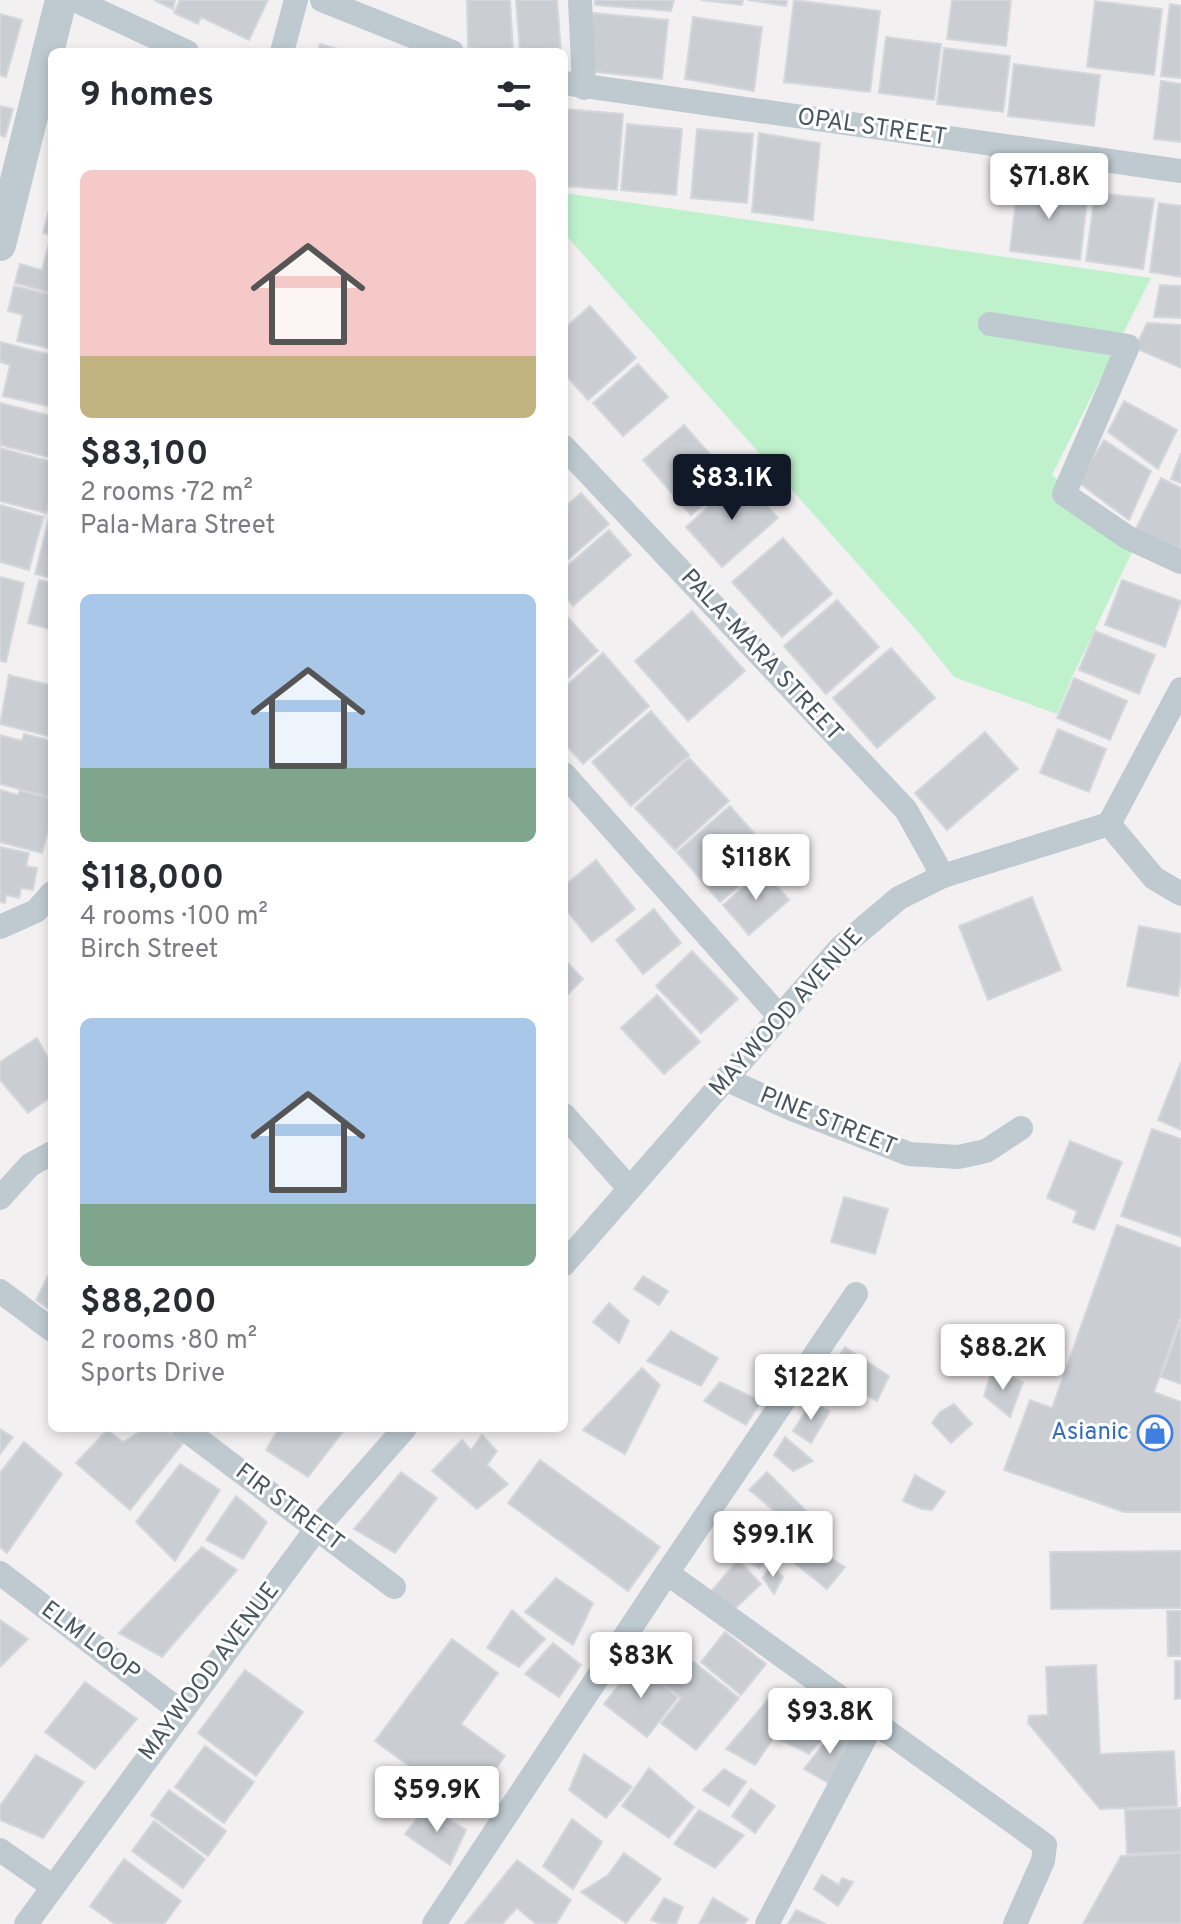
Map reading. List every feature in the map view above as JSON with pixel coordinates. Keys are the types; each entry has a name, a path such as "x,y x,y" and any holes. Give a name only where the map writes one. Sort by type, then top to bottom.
{"street":[{"path":"49,48 61,0"},
{"path":"75,0 178,48"},
{"path":"283,48 296,0"},
{"path":"322,0 442,48"},
{"path":"574,85 580,0"},
{"path":"0,245 48,52"},
{"name":"OPAL STREET","path":"574,85 1181,171"},
{"path":"990,324 1128,346 1064,494 1127,537 1181,562"},
{"name":"PALA-MARA STREET","path":"568,451 906,810 943,876"},
{"path":"1181,689 1109,824 1154,878 1181,894"},
{"path":"568,778 780,1017"},
{"name":"MAYWOOD AVENUE","path":"568,1259 852,937 899,898 943,876 1109,824"},
{"path":"0,927 36,911 48,898"},
{"name":"PINE STREET","path":"725,1079 792,1109 909,1154 958,1157 986,1151 1021,1128"},
{"path":"568,1119 629,1188"},
{"path":"0,1198 30,1165 48,1155"},
{"path":"0,1291 48,1327"},
{"path":"434,1924 856,1294"},
{"name":"FIR STREET","path":"188,1432 394,1587"},
{"name":"MAYWOOD AVENUE","path":"26,1924 317,1528 401,1432"},
{"name":"ELM LOOP","path":"0,1573 180,1711"},
{"path":"667,1573 1045,1845 1043,1861 1015,1924"},
{"path":"767,1924 874,1721"},
{"path":"0,1850 52,1886"}],"green space":[{"path":"568,194 1151,278 1052,475 1135,546 1057,714 954,677 918,632 568,238"}],"building":[{"path":"154,0 175,0 173,9"},
{"path":"180,0 268,0 249,40 201,17 198,24 174,13"},
{"path":"467,0 510,0 513,48 468,47"},
{"path":"516,0 557,0 561,48 520,48"},
{"path":"595,0 674,0 671,11 595,5"},
{"path":"701,0 743,0 742,5"},
{"path":"748,0 787,0 786,6"},
{"path":"794,0 880,11 870,92 784,82"},
{"path":"952,0 1011,0 1006,46 947,39"},
{"path":"1095,1 1162,9 1154,75 1087,67"},
{"path":"1170,4 1181,6 1181,78 1161,76"},
{"path":"593,13 668,20 662,79 587,71"},
{"path":"0,14 22,20 6,77 0,75"},
{"path":"693,17 762,27 754,91 685,79"},
{"path":"886,37 941,44 934,100 879,93"},
{"path":"944,48 1010,56 1003,112 937,104"},
{"path":"1014,64 1100,75 1094,126 1008,116"},
{"path":"1161,81 1181,84 1181,142 1154,139"},
{"path":"0,106 13,109 5,137 0,135"},
{"path":"568,109 623,114 617,190 568,186"},
{"path":"627,124 682,129 676,195 621,190"},
{"path":"697,129 753,134 747,203 691,198"},
{"path":"759,133 820,143 813,220 752,212"},
{"path":"1018,183 1088,191 1080,260 1010,251"},
{"path":"1095,193 1154,199 1143,269 1086,261"},
{"path":"1159,203 1181,206 1181,277 1150,272"},
{"path":"48,214 48,234 43,233"},
{"path":"48,248 48,292 15,283 20,264 42,270"},
{"path":"1160,285 1181,286 1181,318 1154,317"},
{"path":"14,286 48,294 48,348 17,341 23,315 8,311"},
{"path":"590,306 636,358 588,400 568,378 568,325"},
{"path":"1147,323 1181,325 1181,368 1135,348"},
{"path":"0,342 48,354 48,406 3,396 10,365 0,362"},
{"path":"638,364 668,397 623,436 593,403"},
{"path":"1124,401 1177,430 1158,469 1108,432"},
{"path":"0,403 48,415 48,457 0,445"},
{"path":"684,425 732,479 691,515 643,460"},
{"path":"1104,440 1151,471 1129,520 1078,482"},
{"path":"0,448 48,461 46,513 0,501"},
{"path":"1181,453 1181,483 1171,479"},
{"path":"742,477 778,518 722,567 686,527"},
{"path":"1161,478 1181,488 1181,549 1136,529"},
{"path":"581,493 609,524 568,560 568,504"},
{"path":"0,505 43,517 29,570 0,562"},
{"path":"48,523 48,577 35,574"},
{"path":"609,530 631,555 573,606 568,600 568,566"},
{"path":"783,538 832,594 782,637 732,582"},
{"path":"0,577 24,583 6,662 0,661"},
{"path":"39,580 48,582 48,629 28,623"},
{"path":"1122,580 1181,601 1165,647 1105,625"},
{"path":"837,600 879,647 826,694 784,646"},
{"path":"692,611 745,671 688,721 635,661"},
{"path":"568,617 598,651 568,677"},
{"path":"1095,631 1155,655 1139,694 1079,670"},
{"path":"891,648 935,698 877,748 833,698"},
{"path":"603,653 649,706 583,764 568,747 568,684"},
{"path":"9,675 48,685 48,736 0,724"},
{"path":"1074,678 1127,701 1110,740 1057,718"},
{"path":"651,711 689,755 631,806 592,762"},
{"path":"1058,729 1106,749 1089,792 1040,773"},
{"path":"985,732 1018,769 947,830 915,793"},
{"path":"24,734 48,740 48,797 0,784 0,735 22,741"},
{"path":"689,758 729,801 675,850 635,808"},
{"path":"0,790 18,795 20,790 48,798 48,831 42,853 0,842"},
{"path":"730,806 774,856 720,902 677,852"},
{"path":"0,847 29,853 26,866 37,868 33,890 21,888 19,898 6,895 5,903 0,902"},
{"path":"596,860 635,909 592,942 568,912 568,883"},
{"path":"763,870 789,900 749,935 723,905"},
{"path":"1032,897 1061,970 988,1000 959,926"},
{"path":"654,909 681,943 643,974 616,940"},
{"path":"1139,926 1181,934 1178,996 1127,986"},
{"path":"692,951 738,999 701,1033 656,986"},
{"path":"568,963 583,979 568,994"},
{"path":"657,995 700,1042 664,1074 621,1028"},
{"path":"37,1038 48,1058 48,1099 28,1113 0,1080 0,1062"},
{"path":"1181,1062 1181,1130 1158,1120"},
{"path":"1152,1129 1181,1139 1181,1237 1121,1216"},
{"path":"1070,1141 1122,1162 1094,1230 1073,1222 1077,1211 1047,1198"},
{"path":"844,1197 888,1209 875,1254 831,1242"},
{"path":"1117,1225 1181,1248 1181,1315 1154,1392 1181,1402 1181,1512 1124,1512 1004,1470 1030,1400 1052,1408"},
{"path":"48,1276 48,1308 36,1300"},
{"path":"643,1276 668,1291 659,1305 634,1289"},
{"path":"609,1303 629,1321 619,1343 593,1322"},
{"path":"1181,1321 1181,1384 1161,1377"},
{"path":"671,1331 718,1358 701,1386 647,1361"},
{"path":"845,1347 889,1376 877,1401 828,1372"},
{"path":"642,1368 660,1385 625,1454 583,1430"},
{"path":"992,1370 1023,1382 1010,1417 984,1396"},
{"path":"720,1382 761,1401 746,1425 704,1401"},
{"path":"811,1403 830,1411 811,1443 793,1431"},
{"path":"954,1404 972,1424 951,1443 932,1423 940,1412"},
{"path":"0,1429 13,1437 0,1454"},
{"path":"105,1432 123,1442 139,1432 169,1432 184,1442 130,1510 76,1463"},
{"path":"277,1432 342,1433 308,1477 266,1450"},
{"path":"482,1435 497,1451 487,1465 508,1484 477,1509 432,1471 462,1440 471,1450"},
{"path":"785,1437 813,1461 793,1471 774,1455"},
{"path":"24,1442 62,1474 7,1553 0,1547 0,1473"},
{"path":"540,1460 660,1547 628,1591 508,1503"},
{"path":"180,1464 220,1490 175,1561 136,1522"},
{"path":"401,1472 437,1498 395,1553 354,1529"},
{"path":"767,1472 813,1518 798,1530 749,1490"},
{"path":"915,1475 945,1492 932,1510 903,1501"},
{"path":"236,1496 267,1522 243,1559 206,1540"},
{"path":"751,1538 772,1555 759,1568 737,1553"},
{"path":"802,1540 845,1567 827,1589 792,1561"},
{"path":"202,1547 237,1570 162,1657 119,1633"},
{"path":"1181,1551 1181,1608 1051,1609 1050,1552"},
{"path":"738,1560 761,1584 728,1615 708,1595"},
{"path":"770,1566 783,1577 774,1594 763,1578"},
{"path":"556,1578 593,1603 573,1645 525,1612"},
{"path":"512,1610 545,1639 519,1667 487,1648"},
{"path":"1167,1611 1181,1611 1181,1656 1168,1656"},
{"path":"0,1620 28,1639 0,1667"},
{"path":"725,1632 766,1664 741,1695 701,1662"},
{"path":"452,1639 498,1673 461,1724 505,1756 467,1808 375,1741"},
{"path":"666,1640 739,1698 696,1750 661,1723 681,1698 643,1668"},
{"path":"553,1643 581,1665 559,1697 525,1674"},
{"path":"1175,1661 1181,1661 1181,1698 1175,1699"},
{"path":"635,1664 678,1697 647,1737 604,1704"},
{"path":"1096,1665 1100,1754 1174,1751 1177,1806 1100,1809 1028,1723 1029,1716 1048,1715 1046,1667"},
{"path":"245,1670 303,1712 256,1776 198,1733"},
{"path":"85,1682 137,1719 95,1769 45,1732"},
{"path":"777,1689 797,1704 755,1765 726,1749"},
{"path":"810,1704 839,1718 809,1754 781,1740"},
{"path":"836,1728 854,1740 828,1783 804,1769"},
{"path":"205,1746 254,1782 224,1823 175,1787"},
{"path":"584,1754 632,1787 606,1818 569,1790"},
{"path":"36,1755 84,1782 43,1838 0,1820 0,1806"},
{"path":"649,1768 694,1807 669,1838 622,1806"},
{"path":"724,1769 746,1782 729,1806 703,1790"},
{"path":"751,1789 775,1806 755,1833 732,1816"},
{"path":"169,1790 226,1831 208,1856 151,1815"},
{"path":"427,1806 466,1830 450,1865 405,1834"},
{"path":"1181,1808 1181,1852 1127,1854 1125,1810"},
{"path":"699,1810 744,1835 715,1868 674,1844"},
{"path":"572,1819 602,1842 573,1889 543,1866"},
{"path":"154,1821 205,1859 183,1888 132,1851"},
{"path":"624,1853 661,1879 626,1923 581,1892 608,1875"},
{"path":"1181,1853 1181,1924 1083,1924 1121,1856"},
{"path":"124,1859 181,1901 164,1924 115,1924 90,1906"},
{"path":"517,1860 571,1900 556,1924 536,1924 517,1908 502,1924 465,1924"},
{"path":"822,1875 839,1885 842,1878 853,1882 838,1906 814,1889"},
{"path":"664,1898 683,1907 676,1924 651,1920"},
{"path":"713,1898 748,1919 744,1924 699,1924"},
{"path":"796,1910 826,1924 788,1924"}],"place":[{"name":"Asianic","path":"1155,1433"}]}
